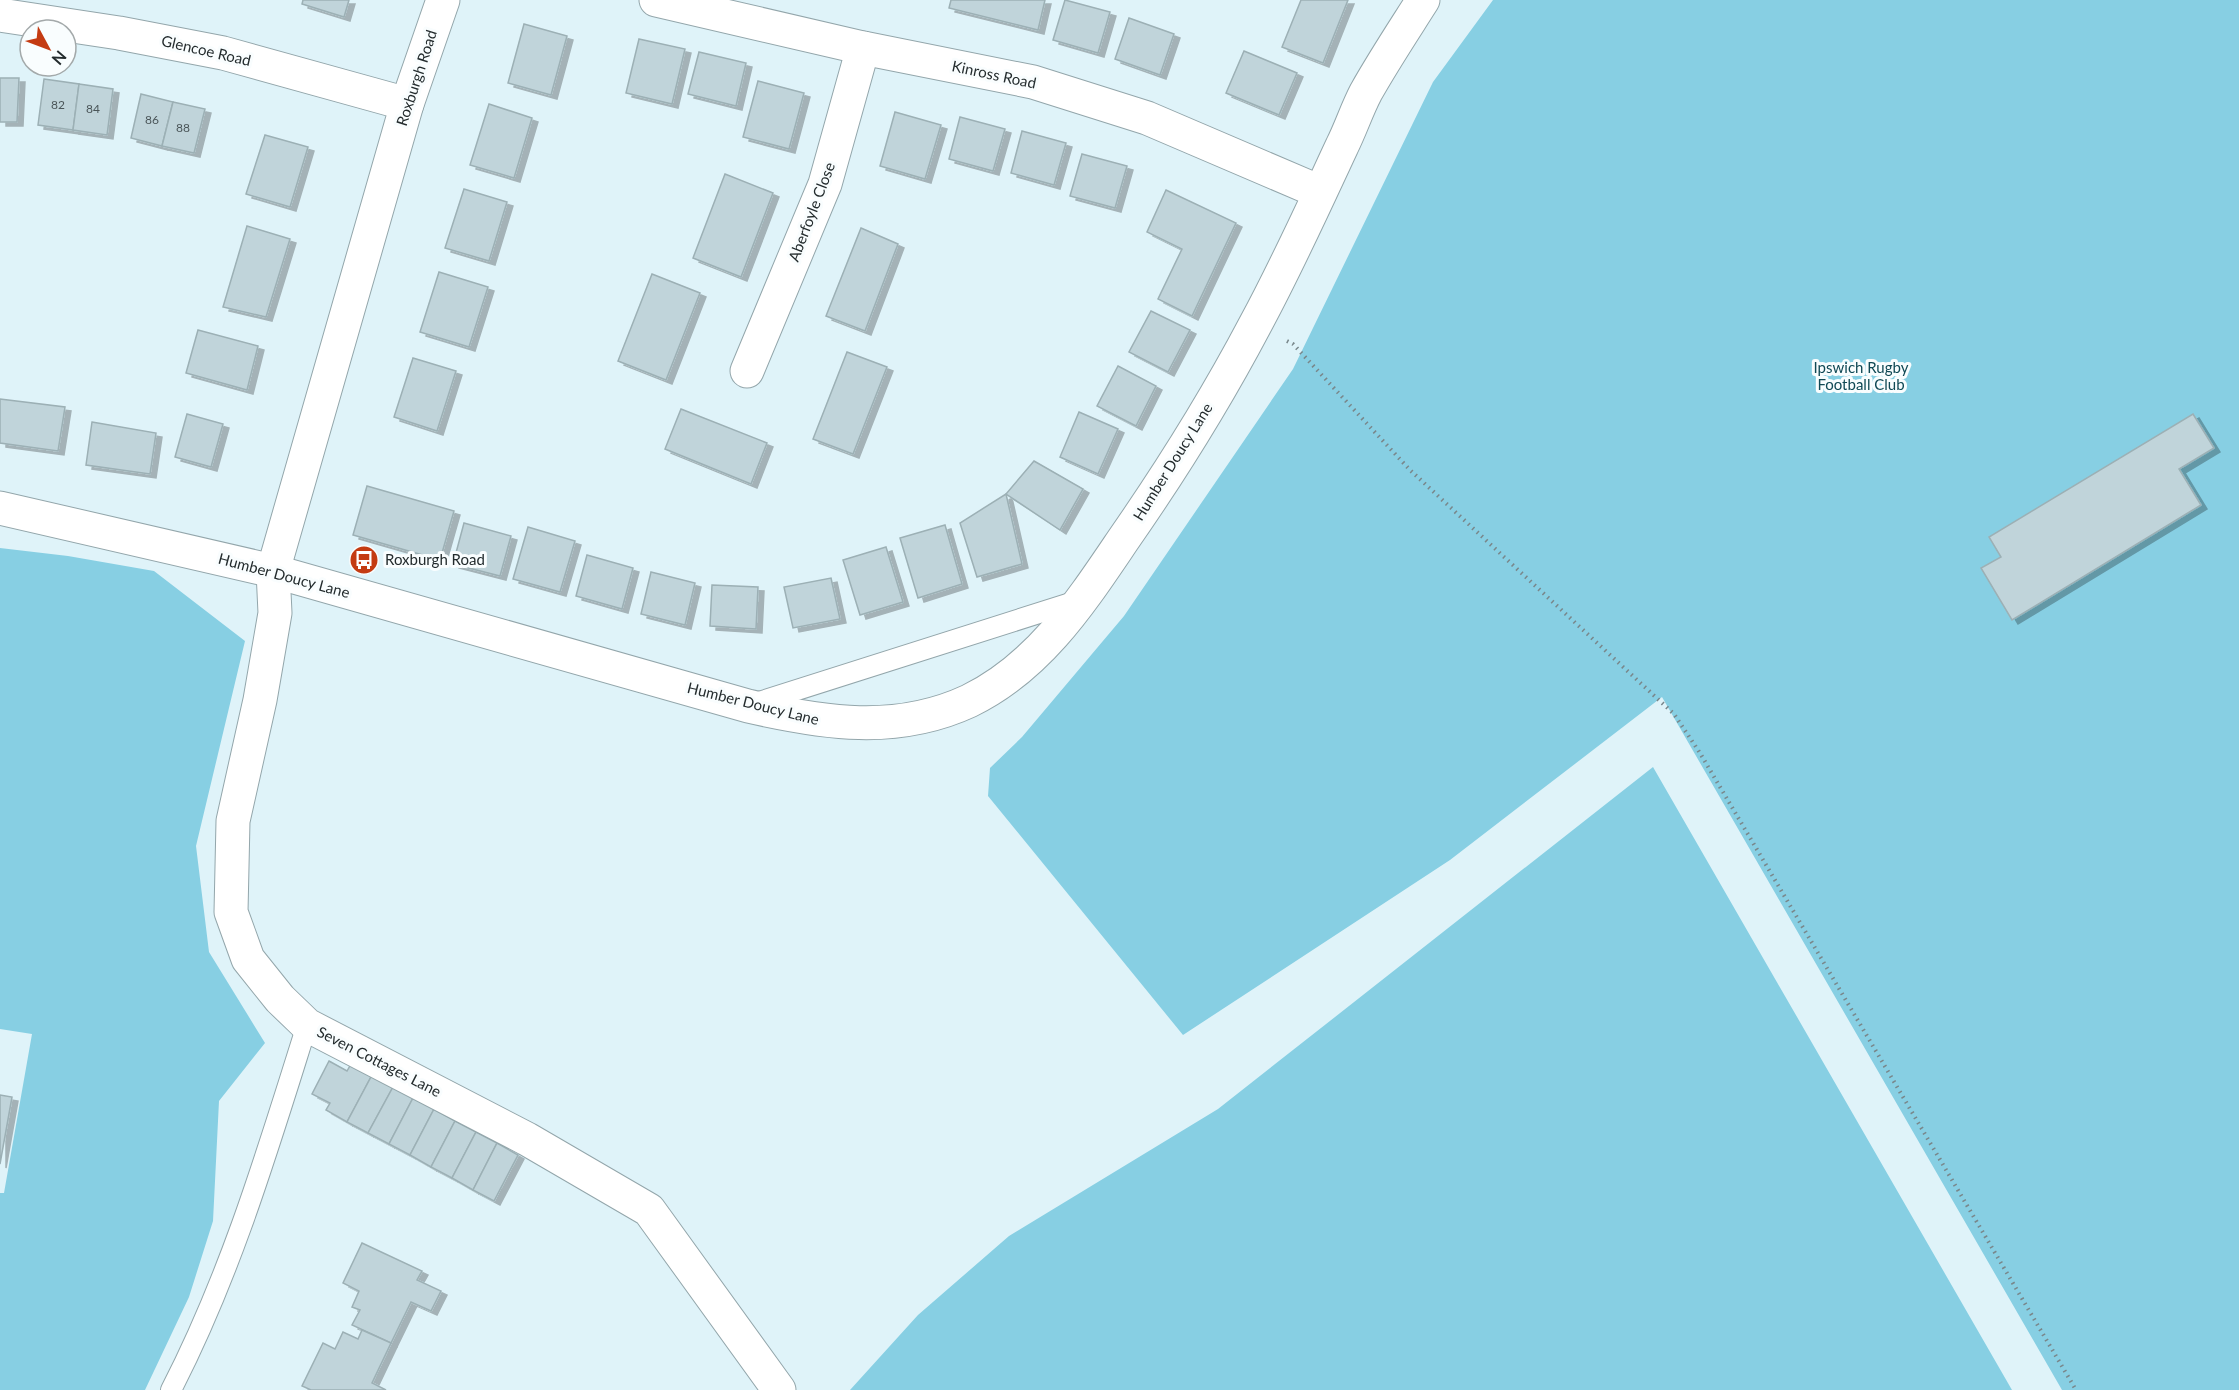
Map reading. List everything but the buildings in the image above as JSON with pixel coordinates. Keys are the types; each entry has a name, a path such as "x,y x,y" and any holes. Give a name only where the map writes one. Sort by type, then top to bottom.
{"street":[{"name":"Roxburgh Road","path":"273,571 407,105 443,0"},
{"name":"Kinross Road","path":"656,0 862,48 1033,82 1147,118 1320,192"},
{"name":"Humber Doucy Lane","path":"0,508 273,571 748,706 806,720 888,723 949,709 989,689 1021,667 1056,634 1083,599 1184,449 1256,325 1366,93 1423,0"},
{"name":"Glencoe Road","path":"0,15 119,33 223,53 407,105"},
{"name":"Aberfoyle Close","path":"747,371 825,184 862,48"},
{"name":"Seven Cottages Lane","path":"273,571 275,613 260,700 233,821 231,912 248,959 280,999 307,1025 527,1139 649,1210 779,1390"}],"lane":[{"path":"748,706 1083,599"},
{"path":"171,1390 195,1344 254,1195 307,1025"}],"path":[{"path":"1256,325 1293,344 1410,470 1674,714 1706,763 2076,1390"}],"green space":[{"name":"Ipswich Rugby Football Club","path":"1493,0 2239,0 2239,1390 2062,1390 1662,697 1450,860 1183,1035 988,796 990,768 1022,737 1124,616 1293,369 1433,82"},
{"path":"0,548 68,556 154,571 245,641 196,846 209,952 265,1043 219,1101 213,1221 189,1297 145,1390 0,1390 0,1193 4,1193 32,1034 0,1029"},
{"path":"1653,767 2012,1390 850,1390 918,1315 1009,1236 1218,1109"}],"place":[{"name":"Roxburgh Road","path":"364,560"}]}
